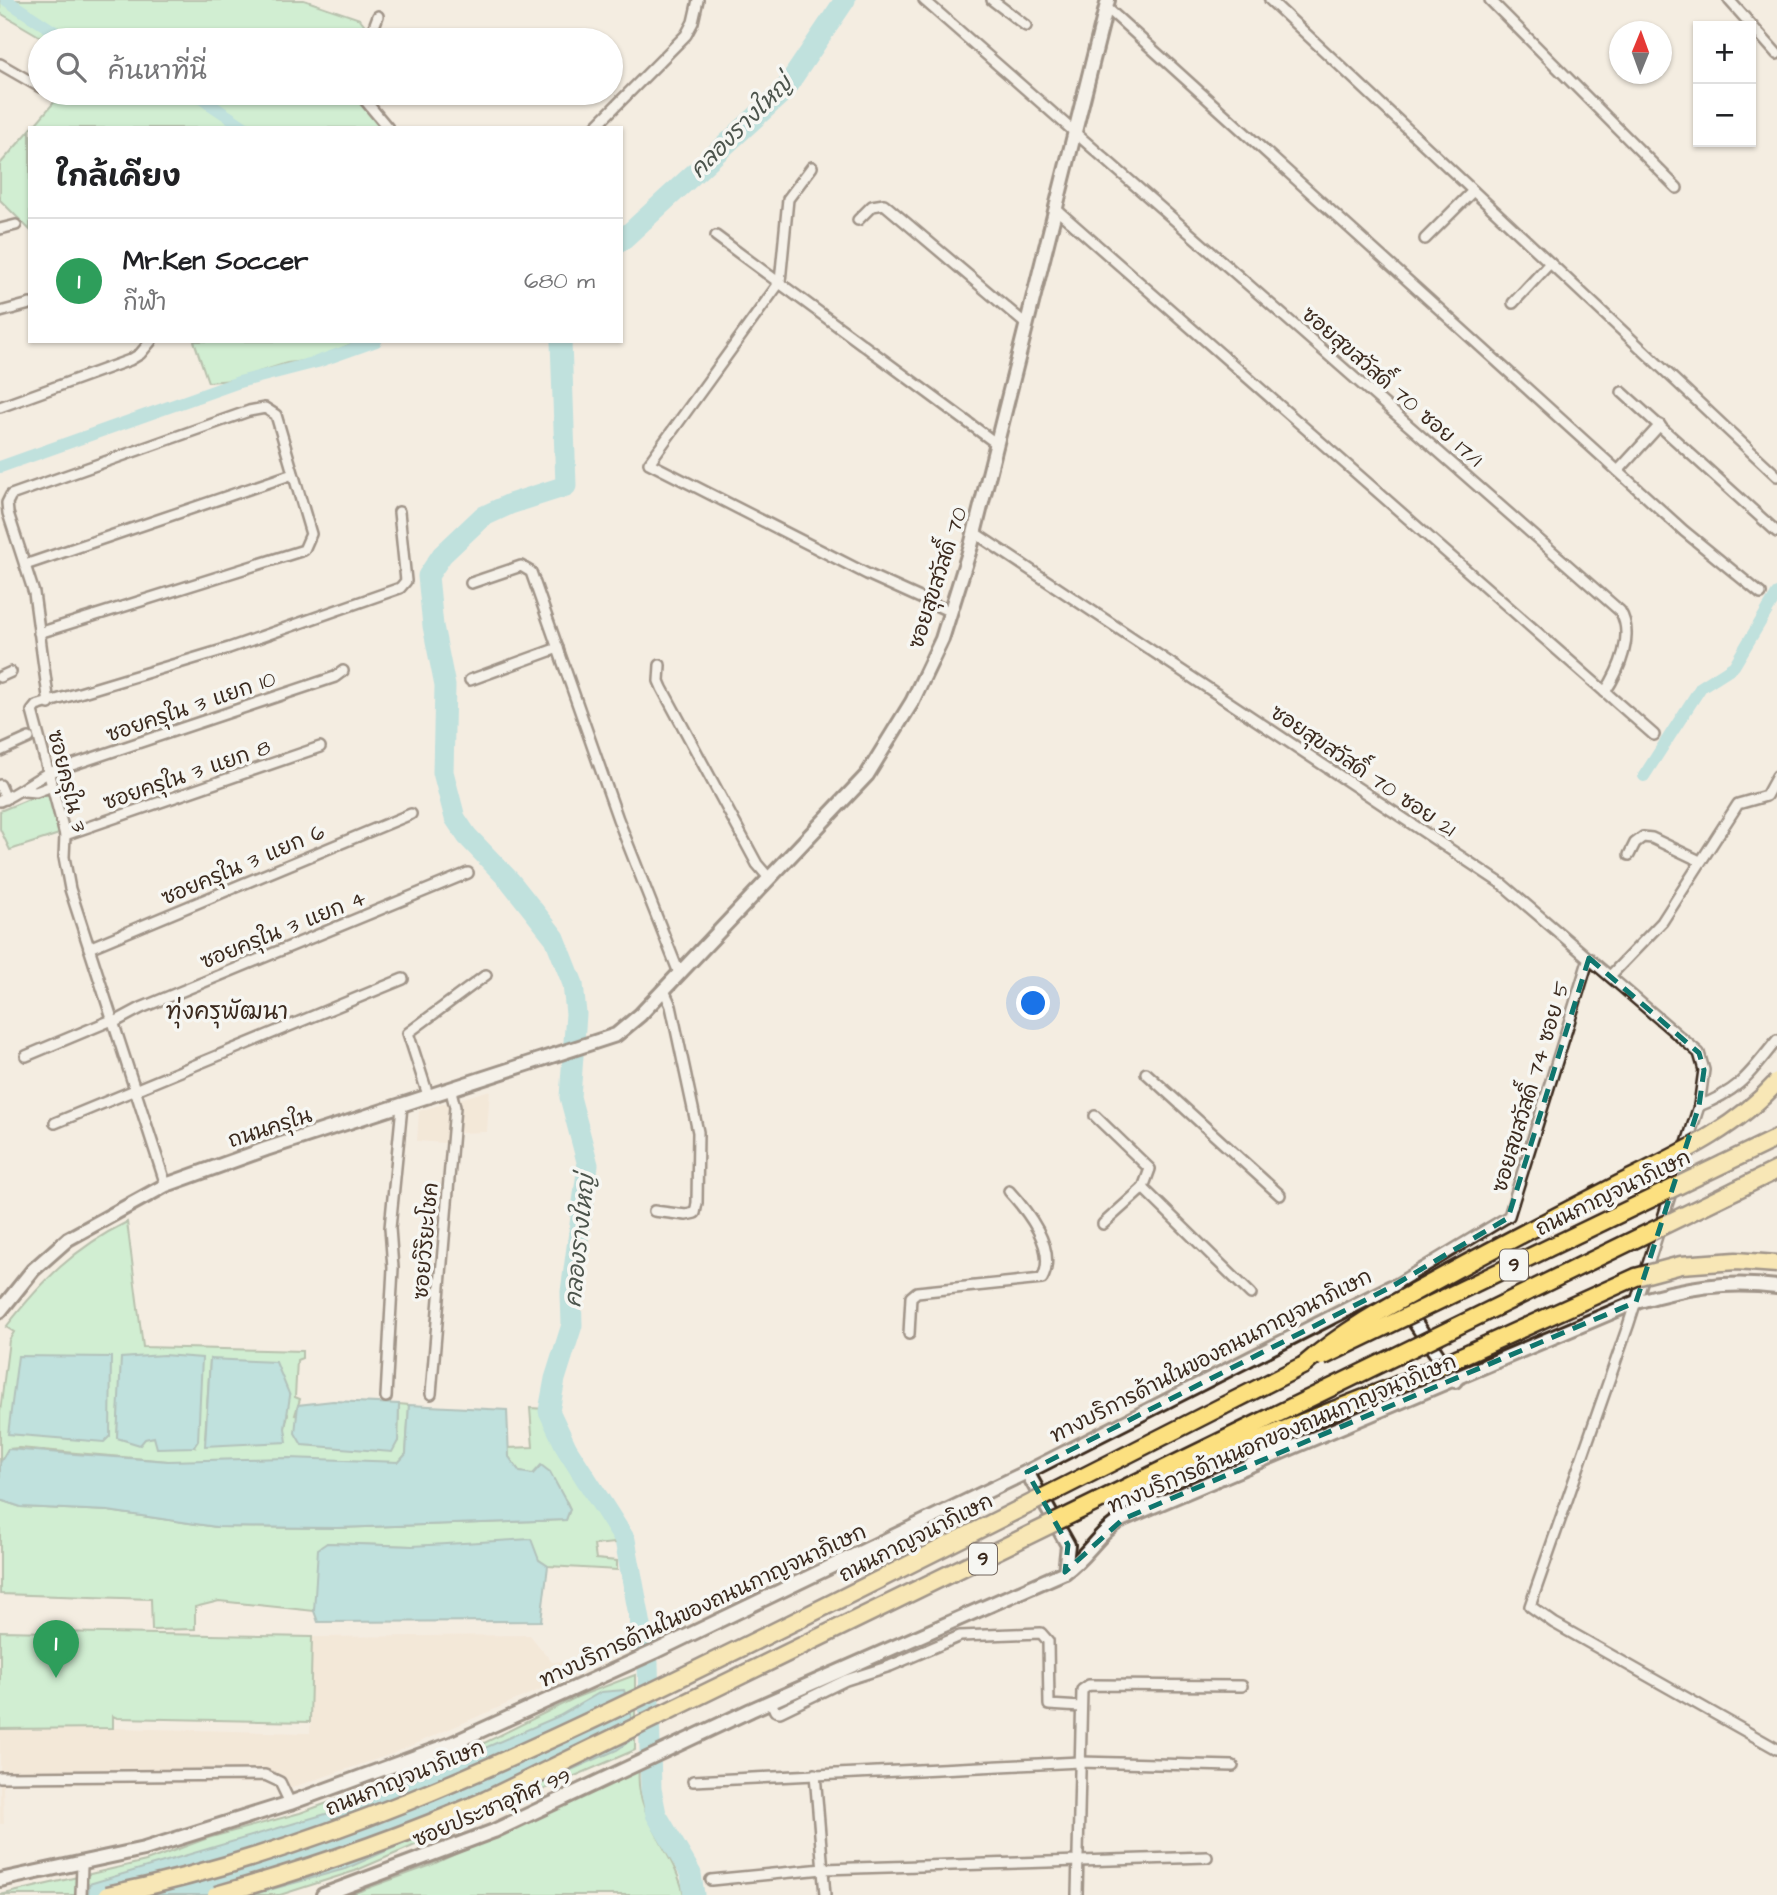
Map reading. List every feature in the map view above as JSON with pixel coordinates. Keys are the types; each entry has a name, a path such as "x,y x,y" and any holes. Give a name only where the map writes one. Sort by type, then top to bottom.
{"highway":[{"path":"1304,1366 1336,1338 1364,1320 1503,1243 1705,1141 1738,1119 1777,1082"},
{"name":"ถนนกาญจนาภิเษก","path":"107,1895 274,1852 395,1807 510,1758 854,1593 1304,1366 1777,1138"},
{"name":"9","path":"216,1895 290,1874 416,1830 486,1800 1777,1170"},
{"path":"1104,1500 1382,1391 1636,1277 1681,1265 1736,1261 1777,1264"}],"main road":[{"name":"ซอยสุขสวัสดิ์ 70","path":"588,1045 615,1035 664,989 867,775 912,702 942,639 975,533 1107,3"},
{"name":"ถนนครุใน","path":"0,1311 33,1270 68,1239 166,1185 266,1149 588,1045"},
{"name":"ทางบริการด้านนอกของถนนกาญจนาภิเษก","path":"673,1747 771,1702 844,1675 1066,1572 1086,1555 1115,1523 1455,1381 1636,1301 1687,1286 1758,1284 1777,1287"},
{"path":"1391,1287 1455,1381"},
{"name":"ทางบริการด้านในของถนนกาญจนาภิเษก","path":"0,1880 82,1865 144,1849 290,1803 428,1754 654,1653 1027,1472 1391,1287"},
{"path":"1027,1472 1068,1545 1066,1572"},
{"name":"ซอยประชาอุทิศ 99","path":"323,1895 494,1831 673,1747"}],"street":[{"path":"623,99 686,35 693,22 698,0"},
{"path":"992,0 1026,26"},
{"path":"1270,0 1777,477"},
{"path":"1490,0 1677,188"},
{"path":"1729,0 1777,54"},
{"name":"ซอยสุขสวัสดิ์ 70 ซอย 17/1","path":"928,1 1620,611 1625,633 1622,657 1616,676 1605,692"},
{"path":"1107,3 1618,471 1761,594"},
{"path":"374,28 378,16"},
{"path":"0,78 4,66 28,80"},
{"path":"369,105 386,126"},
{"path":"596,126 617,105"},
{"path":"812,167 788,199 780,282 649,463 951,612"},
{"path":"1425,239 1473,191"},
{"path":"858,220 872,206 884,204 1027,325"},
{"path":"1057,210 1654,735"},
{"path":"0,229 16,225"},
{"path":"716,236 997,444"},
{"path":"1513,303 1550,263"},
{"path":"0,312 28,305"},
{"path":"0,407 130,360 140,354 148,343"},
{"path":"1622,391 1777,532"},
{"path":"39,633 304,551 311,534 276,415 265,408 248,411 11,495 7,503 8,513 34,593 39,633 49,704"},
{"path":"1618,471 1660,425"},
{"path":"24,565 293,474"},
{"name":"ซอยครุใน 3","path":"166,1185 133,1090 65,871 65,835 32,711 229,648 400,588 406,581 399,512"},
{"name":"ซอยสุขสวัสดิ์ 70 ซอย 21","path":"975,533 1502,884 1696,1050 1704,1070 1699,1106"},
{"path":"471,583 521,566 527,568 629,849 679,974"},
{"path":"470,680 558,648"},
{"path":"660,665 659,681 662,688 757,864 769,878"},
{"name":"ซอยครุใน 3 แยก 10","path":"24,791 33,781 48,773 335,677 343,671"},
{"path":"0,677 11,672"},
{"path":"0,751 29,738"},
{"name":"ซอยครุใน 3 แยก 8","path":"65,835 320,747"},
{"path":"1610,976 1662,922 1738,804 1766,796 1777,776"},
{"path":"0,785 3,800 24,791 36,792 52,786"},
{"name":"ซอยครุใน 3 แยก 6","path":"89,948 411,814"},
{"path":"1629,855 1635,843 1643,837 1700,861"},
{"name":"ซอยครุใน 3 แยก 4","path":"26,1056 468,873"},
{"name":"ซอยสุขสวัสดิ์ 74 ซอย 5","path":"1391,1287 1509,1216 1589,957"},
{"path":"429,1098 408,1033 486,975"},
{"path":"55,1123 403,979"},
{"path":"654,1211 687,1215 695,1213 697,1203 698,1132 671,1006 664,989"},
{"path":"1777,1040 1741,1084 1727,1095 1699,1106 1636,1301 1530,1606 1554,1623 1777,1749"},
{"path":"1146,1073 1280,1195"},
{"name":"ซอยวิริยะโชค","path":"431,1394 455,1107 451,1091"},
{"path":"386,1397 393,1268 390,1228 402,1106"},
{"path":"1095,1115 1147,1163 1149,1177 1143,1188 1102,1224"},
{"path":"1143,1188 1251,1294"},
{"path":"909,1334 911,1297 916,1292 1042,1279 1048,1269 1044,1244 1024,1207 1009,1191"},
{"path":"956,1621 960,1636"},
{"path":"844,1675 890,1666 960,1636 1007,1633 1046,1636 1049,1705 1081,1707"},
{"path":"1077,1895 1082,1690 1089,1685 1242,1686"},
{"path":"693,1781 1080,1762 1233,1766"},
{"path":"815,1774 825,1895"},
{"path":"0,1777 265,1775 280,1783 290,1803"},
{"path":"711,1880 823,1869 1207,1857"},
{"path":"81,1895 82,1865"}],"highlighted area":[{"path":"1589,958 1699,1053 1704,1070 1699,1106 1636,1302 1123,1519 1065,1572 1068,1545 1027,1472 1391,1287 1508,1218"}],"shaded area":[{"path":"490,1090 487,1132 458,1133 456,1144 417,1141 419,1111"},
{"path":"530,1635 552,1662 570,1661 573,1675 392,1754 287,1789 268,1783 3,1784 4,1824 0,1824 0,1729 113,1728 310,1733 312,1637"}],"green space":[{"path":"0,0 304,0 360,19 367,28 28,29 0,13"},
{"path":"52,105 365,105 380,126 34,126"},
{"path":"28,132 28,228 0,200 0,164"},
{"path":"195,343 354,343 313,360 287,363 234,380 208,382"},
{"path":"43,793 52,798 62,833 10,850 0,829 0,811"},
{"path":"127,1222 143,1347 302,1351 302,1358 297,1360 295,1397 300,1399 295,1415 398,1441 399,1404 409,1405 406,1454 399,1462 168,1461 19,1448 8,1449 0,1463 0,1412 9,1340 14,1332 6,1327 46,1280 108,1232","holes":["122,1359 194,1447 154,1437 117,1438","210,1359 288,1414 285,1428 205,1438"]},
{"path":"530,1408 546,1409 616,1543 594,1545 596,1559 617,1561 617,1570 548,1566 539,1560 412,1546 327,1543 314,1611 219,1601 195,1607 195,1629 152,1630 151,1599 0,1594 0,1500 21,1507 108,1511 216,1527 337,1528 566,1520 570,1509 562,1495 543,1480 520,1472 509,1457 508,1448 533,1447"},
{"path":"0,1631 312,1637 310,1722 113,1716 113,1728 0,1729"},
{"path":"635,1675 635,1750 355,1871 280,1895 0,1895 146,1861 208,1838 300,1813 462,1754 577,1697"},
{"path":"639,1770 643,1803 684,1895 349,1895 429,1866"}],"water":[{"path":"163,1355 202,1358 198,1441 194,1447 157,1448 154,1437 145,1439 140,1445 117,1438 121,1358"},
{"path":"18,1356 111,1357 110,1436 104,1442 8,1434"},
{"path":"210,1359 276,1362 290,1396 285,1428 287,1442 205,1446"},
{"path":"333,1401 399,1404 398,1441 392,1452 302,1445 295,1433 298,1405"},
{"path":"409,1405 507,1410 509,1457 520,1472 533,1474 541,1465 550,1472 570,1509 566,1520 337,1528 216,1527 108,1511 21,1507 0,1500 0,1463 8,1449 168,1461 289,1458 399,1462 406,1454"},
{"path":"531,1539 539,1560 548,1566 541,1621 318,1622 314,1611 318,1549 327,1543 412,1546"},
{"path":"624,1690 631,1714 631,1740 617,1750 345,1869 251,1895 88,1895 89,1884 346,1808 559,1716 601,1692"}],"waterway":[{"path":"6,0 49,28"},
{"name":"คลองรางใหญ่","path":"623,239 783,92 845,0"},
{"path":"211,105 243,126"},
{"path":"0,467 239,382 317,362 370,343"},
{"name":"คลองรางใหญ่","path":"561,343 566,486 510,504 482,517 442,555 428,576 433,626 445,686 443,772 455,818 467,836 510,881 555,938 573,984 576,1014 570,1097 588,1165 571,1292 572,1325 555,1379 549,1411 567,1449 625,1540 648,1663 651,1789 656,1814 691,1874 694,1895"},
{"path":"1644,776 1701,687 1734,666 1777,594"}],"place":[{"name":"Mr.Ken Soccer","path":"56,1678"}],"district":[{"name":"ทุ่งครุพัฒนา","path":"227,1012"}]}
